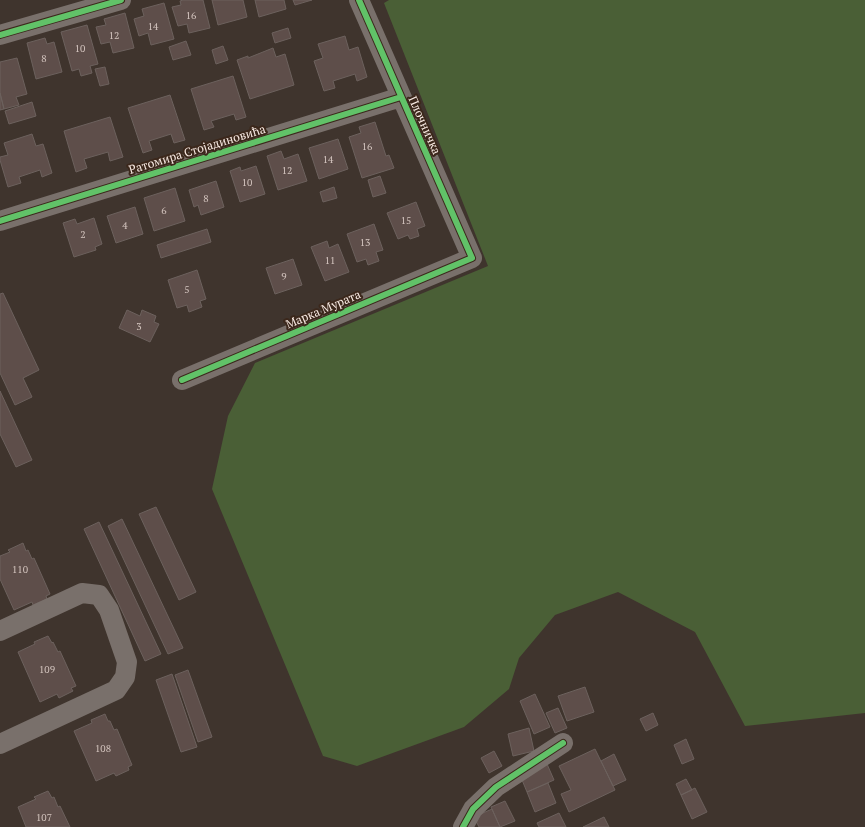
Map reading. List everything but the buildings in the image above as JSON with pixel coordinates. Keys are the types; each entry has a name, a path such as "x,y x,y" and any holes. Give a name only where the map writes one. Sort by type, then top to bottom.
{"street":[{"path":"0,35 121,0"},
{"name":"Плочничка","path":"359,0 472,258"},
{"name":"Ратомира Стојадиновића","path":"0,221 401,97"},
{"name":"Марка Мурата","path":"182,380 472,258"},
{"path":"0,631 82,593 99,596 109,610 127,662 125,677 116,690 0,744"},
{"path":"463,827 473,809 496,787 563,743"}],"green space":[{"path":"389,0 865,0 865,713 745,726 695,632 618,592 555,615 519,658 509,689 464,727 357,766 323,756 212,489 228,416 255,363 488,266 384,3"}],"cycle path":[{"path":"0,35 121,0"},
{"path":"182,380 472,258 359,0"},
{"path":"0,221 401,97"},
{"path":"463,827 473,809 496,787 563,743"}]}
